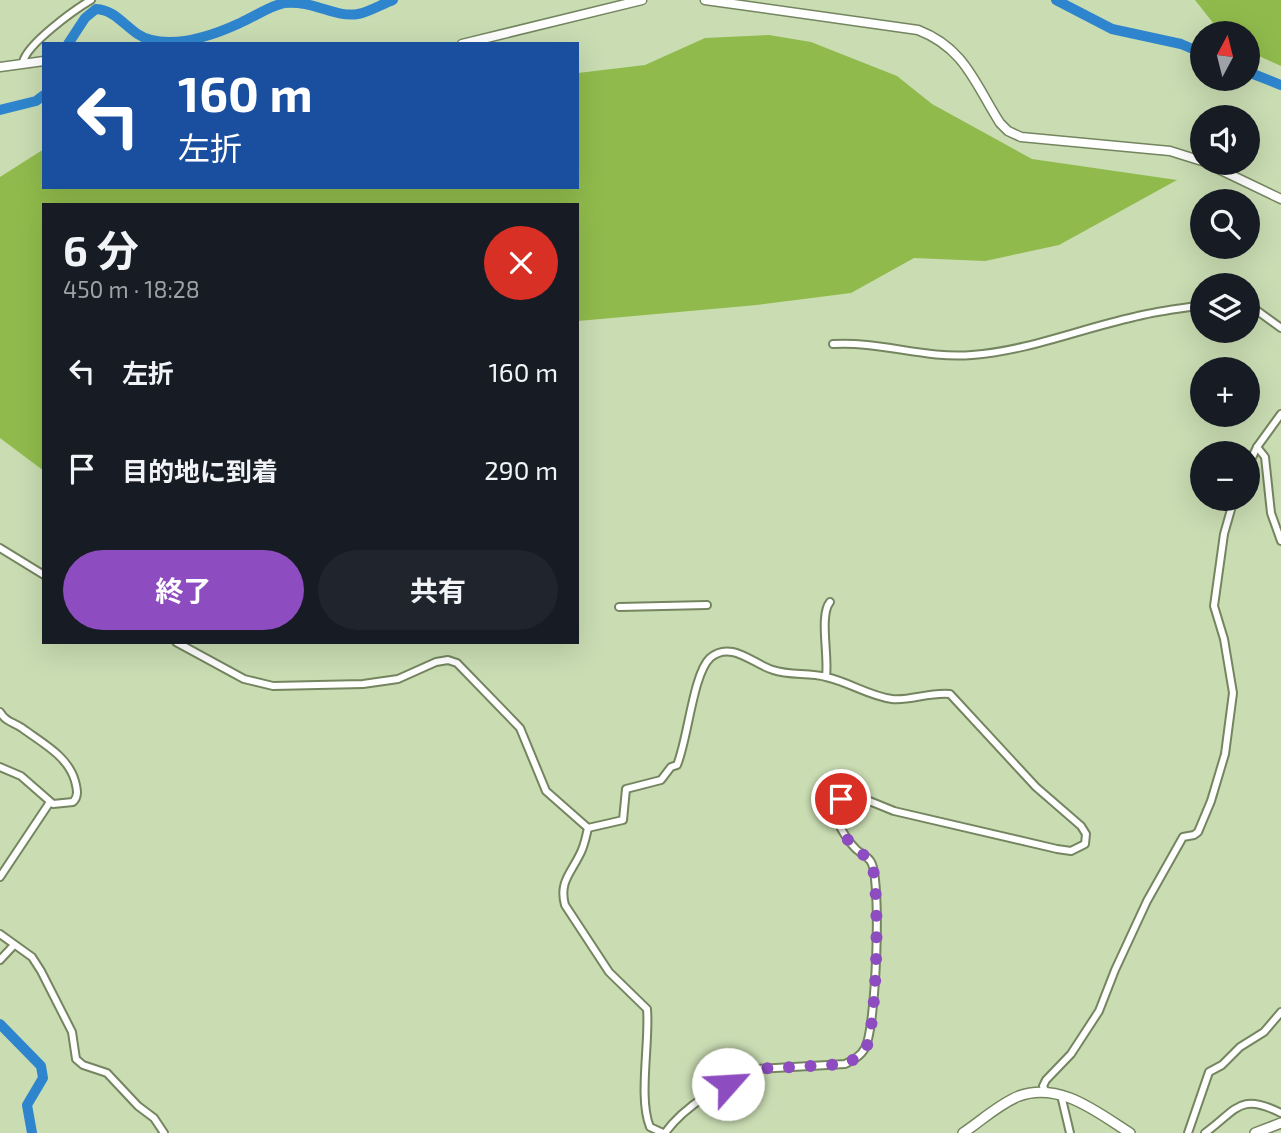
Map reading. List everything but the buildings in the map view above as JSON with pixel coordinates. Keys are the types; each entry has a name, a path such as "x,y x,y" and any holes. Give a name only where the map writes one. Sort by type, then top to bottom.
{"main road":[{"path":"963,1133 1019,1096 1046,1093 1075,1099 1130,1133"},
{"path":"1255,1133 1281,1123"}],"street":[{"path":"23,62 40,39 91,0"},
{"path":"470,42 642,0"},
{"path":"705,0 918,30 938,39 965,63 1000,123 1008,131 1031,138 1170,151 1190,157"},
{"path":"0,67 42,61"},
{"path":"1231,175 1281,199"},
{"path":"833,344 969,356 1071,334 1136,316 1190,306"},
{"path":"1260,313 1281,328"},
{"path":"1260,443 1281,414"},
{"path":"1260,451 1265,457 1271,513 1281,541"},
{"path":"1046,1093 1043,1086 1046,1080 1071,1054 1100,1011 1115,970 1147,901 1178,843 1183,837 1198,832 1220,773 1233,693 1224,639 1214,606 1224,534 1231,511"},
{"path":"0,548 42,574"},
{"path":"826,676 828,665 825,610 830,601"},
{"path":"619,607 707,605"},
{"path":"180,644 244,678 273,685 363,684 398,679 436,662 448,660 457,663 520,728 547,790 589,828"},
{"path":"733,651 774,671 826,676 864,692 895,700 929,693 950,694 1036,787 1081,826 1086,834 1085,844 1072,851 1057,849 894,811 857,796 841,799 834,811 836,820 854,847 871,861 875,879 876,959 870,1031 866,1047 854,1060 845,1064 756,1069 743,1074 675,1118 664,1133 650,1127 647,1120 645,1079 648,1009 609,972 565,905 563,897 566,877 580,855 589,828 623,820 626,789 661,780 668,774 671,766 677,765 700,675 711,658 721,652 733,651"},
{"path":"0,712 6,721 19,726 68,762 76,785 77,798 74,802 50,802"},
{"path":"0,767 22,776 47,796 50,802"},
{"path":"0,877 50,802"},
{"path":"0,934 32,957 41,971 72,1032 76,1059 83,1065 107,1073 138,1106 154,1118 164,1133"},
{"path":"0,960 14,945"},
{"path":"1188,1133 1209,1072 1264,1032 1281,1012"},
{"path":"1061,1095 1070,1133"},
{"path":"1205,1133 1241,1104 1261,1104 1281,1113"}],"green space":[{"path":"1195,0 1281,0 1281,66 1260,56 1260,21 1212,21"},
{"path":"769,35 811,42 897,76 932,104 1032,159 1177,180 1059,245 985,261 914,258 851,293 757,305 579,321 579,203 42,203 42,470 0,438 0,177 42,150 42,189 579,189 579,73 645,65 705,38"}],"waterway":[{"path":"173,42 219,32 284,3 305,4 349,15 362,13 393,0"},
{"path":"1056,0 1112,29 1190,48"},
{"path":"69,42 85,18 96,9 104,10 118,18 143,37 162,42"},
{"path":"162,42 173,42"},
{"path":"1260,77 1281,85"},
{"path":"0,110 36,101 42,96"},
{"path":"0,1024 41,1066 43,1078 27,1105 32,1133"}],"route":[{"path":"728,1084 756,1069 845,1064 854,1060 866,1047 870,1031 876,959 875,879 871,861 854,847 836,820 834,811 841,799"}]}
